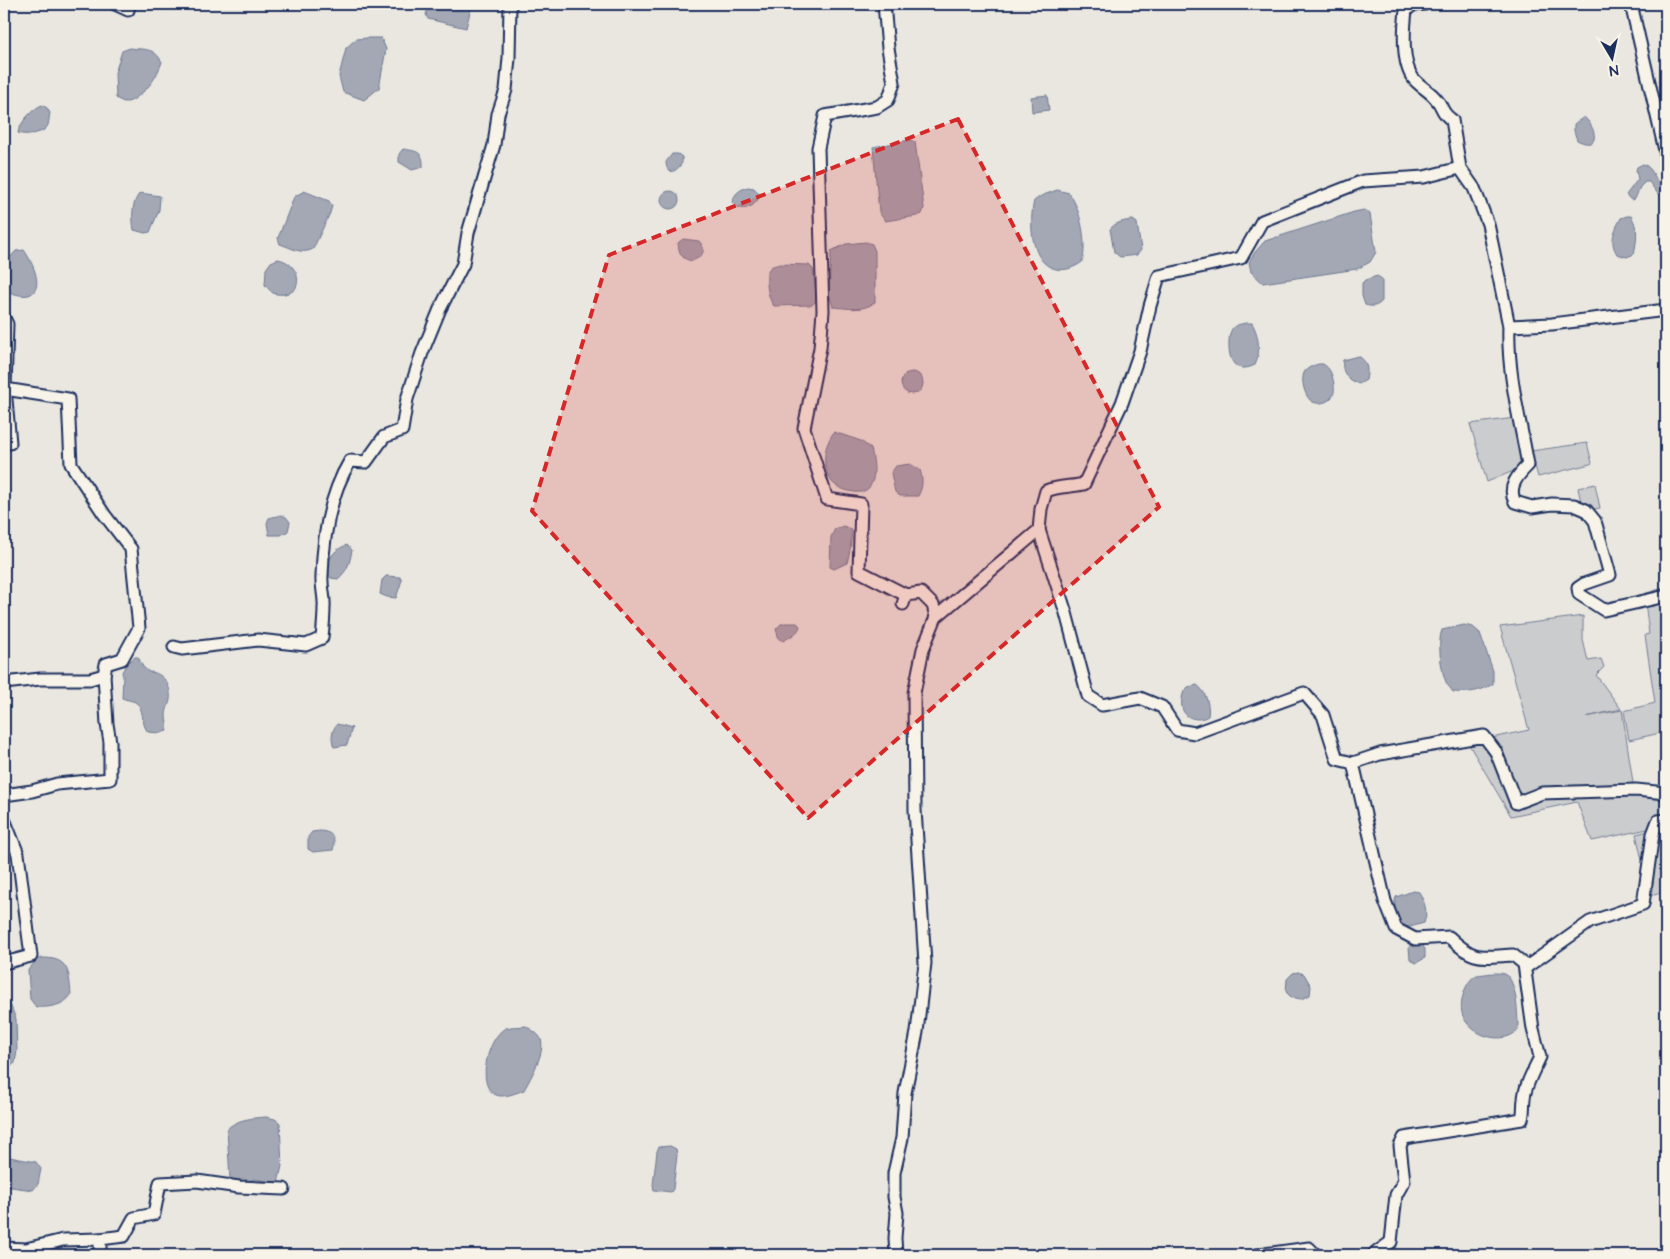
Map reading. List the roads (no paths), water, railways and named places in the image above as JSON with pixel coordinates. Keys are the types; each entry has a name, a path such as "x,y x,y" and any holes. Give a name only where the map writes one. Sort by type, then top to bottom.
{"street":[{"path":"115,4 128,10 130,4"},
{"path":"174,647 182,650 258,640 306,645 322,638 325,606 322,579 324,545 335,494 343,472 350,462 366,462 384,437 402,430 407,400 425,345 440,308 463,264 468,233 494,144 498,114 506,90 510,58 510,4"},
{"path":"884,4 888,48 894,83 888,100 876,106 825,116 818,148 823,311 820,348 804,428 827,499 861,504 859,571 904,599 921,593 933,605 936,617"},
{"path":"1425,4 1414,5 1406,10 1404,48 1412,78 1438,100 1444,115 1452,120 1460,168 1474,188 1488,224 1509,326 1508,339 1515,398 1528,465 1518,476 1513,486 1512,496 1515,502 1532,507 1552,504 1574,505 1586,510 1595,521 1610,575 1584,584 1578,588 1579,594 1604,610 1666,596"},
{"path":"1631,4 1666,155"},
{"path":"1460,168 1424,177 1363,181 1262,221 1241,258 1159,276 1140,351 1122,403 1089,475 1084,484 1056,487 1046,491 1041,509 1039,530 1066,613 1088,696 1102,704 1140,698 1162,707 1177,730 1195,733 1304,693 1323,715 1337,759 1353,763 1380,754 1484,736 1496,752 1516,803 1542,793 1636,790 1666,794"},
{"path":"1509,326 1552,324 1666,310"},
{"path":"4,318 7,324 6,389 10,443 4,443"},
{"path":"4,795 32,791 57,784 110,779 110,742 104,675 106,664 122,659 139,628 131,550 104,514 71,464 68,399 6,389"},
{"path":"896,1255 897,1213 894,1197 894,1173 902,1138 905,1092 917,1032 925,963 915,810 914,693 923,649 936,617 1039,530"},
{"path":"4,682 40,679 90,679 104,675"},
{"path":"1353,763 1385,900 1396,929 1415,939 1449,937 1462,950 1473,956 1513,955 1524,964 1533,1029 1540,1058 1532,1073 1524,1098 1522,1119 1404,1138 1400,1146 1404,1181 1396,1195 1391,1242 1373,1255"},
{"path":"4,819 18,854 32,956 4,963"},
{"path":"1524,968 1590,922 1643,904 1653,834 1658,821 1666,820"},
{"path":"4,1248 26,1249 63,1240 124,1236 134,1218 154,1214 160,1183 197,1181 284,1189"},
{"path":"100,1239 100,1255"},
{"path":"1257,1255 1310,1248 1316,1255"}]}
